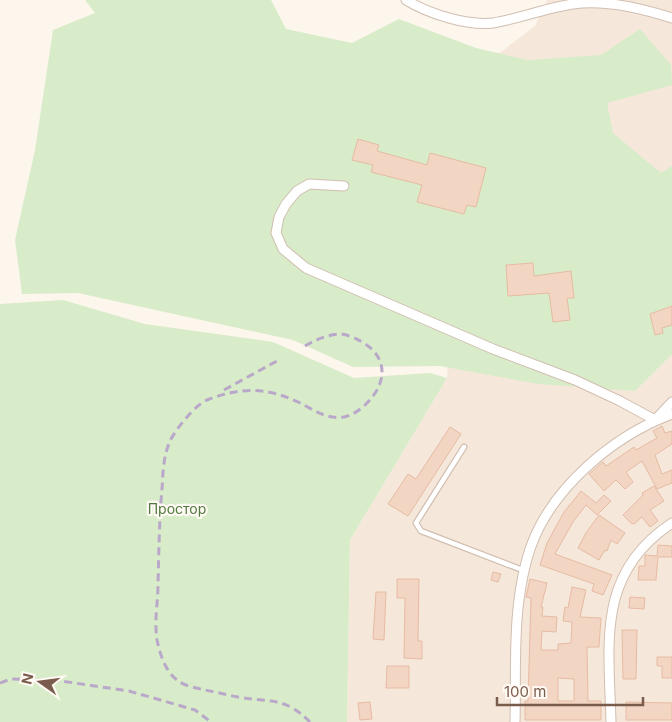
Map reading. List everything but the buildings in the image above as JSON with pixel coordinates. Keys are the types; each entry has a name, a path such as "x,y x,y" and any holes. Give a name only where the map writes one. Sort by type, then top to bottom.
{"street":[{"path":"406,0 438,16 462,21 492,23 561,5 584,3 623,6 672,18"},
{"path":"344,186 309,184 297,192 286,204 279,217 276,233 283,249 306,268 493,349 575,380 655,420"},
{"path":"655,420 672,402"},
{"path":"515,722 518,608 530,548 541,525 560,496 600,454 655,420 672,414"},
{"path":"611,722 610,623 620,582 630,563 664,528 672,523"}],"lane":[{"path":"464,447 416,523 421,531 524,571"}],"shaded area":[{"path":"547,0 672,0 672,722 347,722 350,540 447,378 457,236 498,54 535,26"}],"green space":[{"path":"85,0 271,0 286,29 352,43 399,19 476,48 528,60 601,55 640,29 671,65 672,85 607,103 613,133 661,173 672,166 672,354 635,391 538,384 440,366 353,367 293,340 78,293 22,294 15,240 35,150 53,30 95,13"},
{"name":"Простор","path":"63,300 145,324 273,342 354,378 430,373 447,378 350,540 347,722 0,722 0,304"}],"railway":[{"path":"305,346 336,334 355,338 371,348 381,363 381,380 378,388 366,404 353,414 337,418 314,411 286,397 264,391 242,391 219,396 202,402 192,412 181,424 170,441 165,459 160,513 156,626 157,640 164,662 169,672 180,682 194,688 284,704 310,722"},
{"path":"224,390 277,361"},
{"path":"0,683 11,679 61,681 129,691 195,710 211,722"}]}
